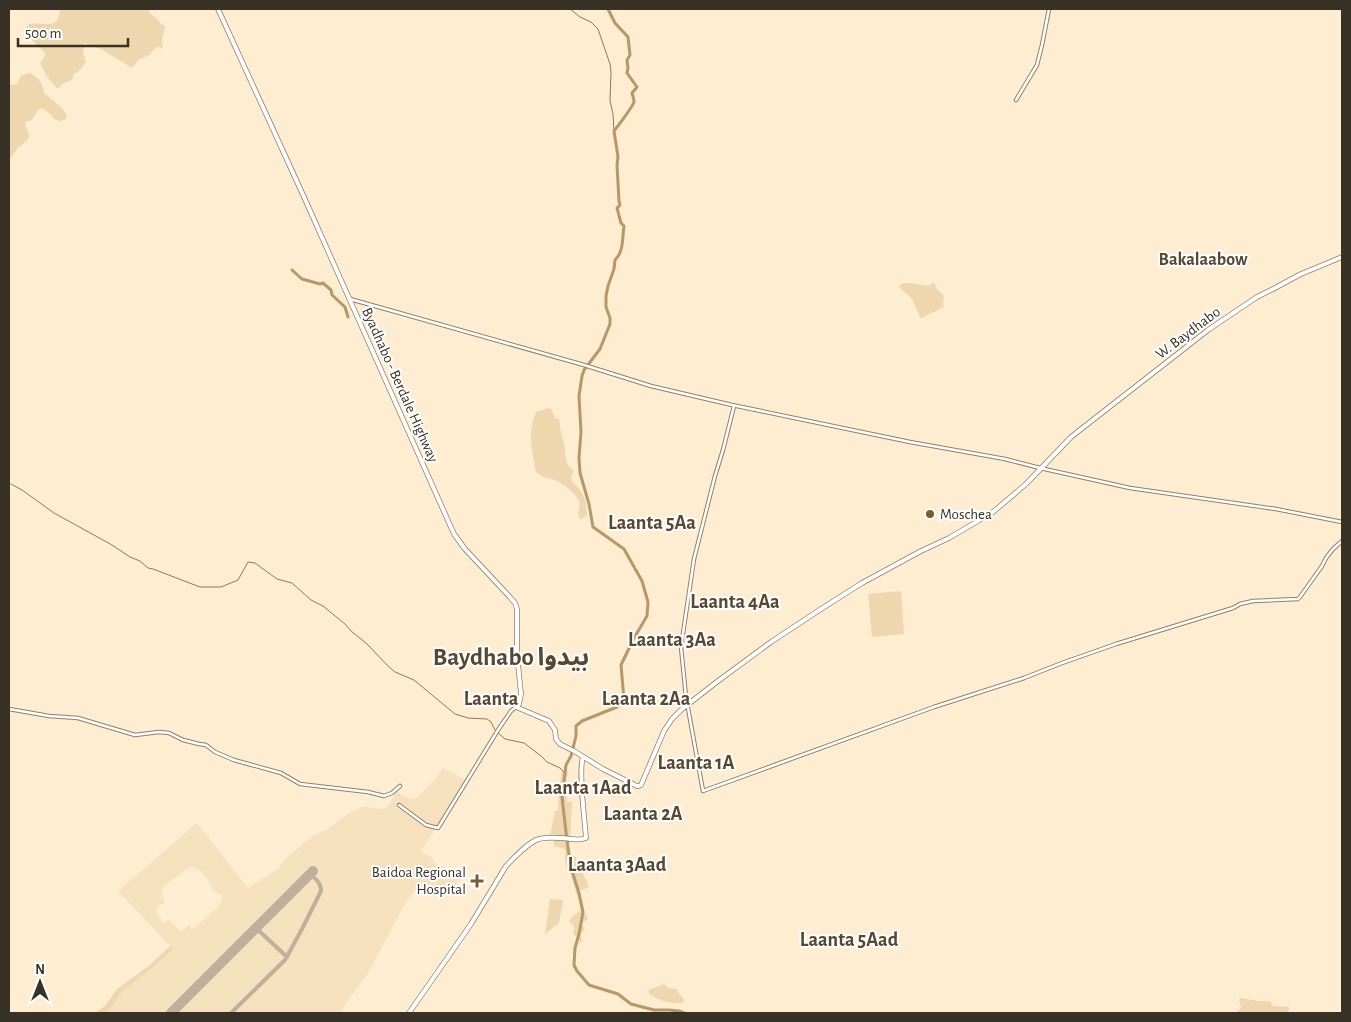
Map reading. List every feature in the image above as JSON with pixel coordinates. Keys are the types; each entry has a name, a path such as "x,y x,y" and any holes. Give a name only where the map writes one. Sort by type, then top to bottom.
{"main road":[{"name":"Byadhabo - Berdale Highway","path":"218,9 454,534 465,549 510,596 515,604 517,609 517,654 520,694 519,704 516,707"},
{"name":"W. Baydhabo","path":"583,757 611,774 640,786 664,731 672,719 688,704 765,646 820,609 993,512 1026,484 1070,437 1208,330 1242,307 1301,274 1342,256"},
{"path":"409,1013 465,932 506,866 539,839 586,838 582,787 583,757 563,745 556,738 555,730 549,720 516,707"}],"street":[{"path":"1016,100 1037,64 1049,9"},
{"path":"349,299 677,393 734,406 910,442 1005,459 1130,488 1284,510 1342,522"},
{"path":"734,406 694,559 681,647 686,697 703,791 934,707 1024,678 1062,662 1233,608 1240,604 1263,600 1298,599 1326,558 1342,541"},
{"path":"399,805 426,825 438,828 497,732 511,711 516,707"},
{"path":"9,709 49,716 78,718 135,735 158,732 169,733 183,740 206,745 215,752 234,760 281,773 300,784 368,792 384,796 392,793 400,786"}],"shaded area":[{"path":"60,9 149,9 149,12 165,26 162,38 163,48 158,46 150,53 151,56 149,55 138,60 132,68 101,49 84,43 83,53 86,62 73,75 73,79 62,84 58,89 48,78 40,63 45,53 31,39 25,29 29,24 54,23 57,21"},
{"path":"29,73 38,78 43,86 44,93 62,108 67,116 66,119 61,121 55,120 42,108 39,109 32,120 26,122 28,139 17,148 12,157 9,157 9,85 17,84 21,76"},
{"path":"902,283 929,286 932,283 935,284 944,296 944,307 921,318 912,299 900,288 899,286"},
{"path":"548,408 551,409 555,418 559,419 566,460 569,467 574,471 571,477 572,481 580,490 586,503 587,514 582,519 579,518 578,513 580,502 572,492 562,483 536,472 531,442 533,419 536,412"},
{"path":"901,591 904,634 872,637 868,594"},
{"path":"443,768 466,780 421,851 433,858 432,861 462,877 450,890 437,892 416,889 406,902 368,973 341,1013 107,1013 122,992 173,949 118,891 197,823 248,888 279,868 284,860 311,837 328,829 346,815 364,806 377,809 386,808 397,792 412,799 418,797","holes":["190,867 196,868 208,880 213,890 222,896 222,899 219,906 193,929 189,925 181,932 169,920 163,923 156,912 158,906 165,901 161,896 163,887"]},
{"path":"562,770 568,772 566,784 567,802 572,802 569,845 571,856 575,856 589,887 579,891 583,910 588,919 582,923 585,929 581,933 582,944 573,933 574,927 569,921 581,910 571,874 566,866 565,849 554,846 554,840 550,836 555,811 558,810"},
{"path":"550,899 563,900 559,923 545,934"},
{"path":"170,946 173,949 122,992 107,1013 95,1013 105,1006 117,989 150,965"},
{"path":"664,984 668,988 676,989 684,1000 683,1003 666,1001 649,994 649,990"},
{"path":"1239,999 1270,1001 1273,1006 1289,1007 1289,1010 1287,1013 1235,1013 1241,1008"}],"waterway":[{"path":"570,9 580,17 591,22 598,29 610,64 610,101 614,131"},
{"path":"608,9 615,23 628,37 630,55 627,60 627,73 637,87 632,93 633,104 614,131 618,157 620,205 617,208 621,223 624,226 623,240 620,253 615,260 606,296 606,307 610,324 600,349 584,370 582,376 579,396 581,432 580,473 593,527 624,549 642,581 648,602 647,616 621,665 624,700 617,707 582,721 576,726 576,736 571,756 566,765 562,797 567,841 571,868 583,912 575,948 574,965 589,985 618,994 631,1004 654,1010 684,1013"},
{"path":"292,270 302,279 320,284 323,283 345,307 348,317"},
{"path":"11,484 54,513 140,561 148,568 200,587 221,587 238,580 248,562 255,563 277,579 292,583 311,600 323,606 367,644 395,672 414,680 455,714 468,718 487,719 505,739 524,743 547,762 560,768 565,773"}],"taxiway":[{"path":"231,1013 285,960 321,891 319,883 310,874"},
{"path":"256,928 287,957"}],"runway":[{"path":"171,1013 313,871"}],"place":[{"name":"Moschea","path":"930,514"},
{"name":"Baidoa Regional Hospital","path":"477,881"}],"district":[{"name":"Bakalaabow","path":"1203,260"},
{"name":"Laanta 5Aa","path":"652,523"},
{"name":"Laanta 4Aa","path":"735,602"},
{"name":"Laanta 3Aa","path":"672,640"},
{"name":"Baydhabo بيدوا","path":"511,657"},
{"name":"Laanta","path":"491,699"},
{"name":"Laanta 2Aa","path":"646,699"},
{"name":"Laanta 1A","path":"696,763"},
{"name":"Laanta 1Aad","path":"583,788"},
{"name":"Laanta 2A","path":"643,814"},
{"name":"Laanta 3Aad","path":"617,865"},
{"name":"Laanta 5Aad","path":"849,940"}]}
